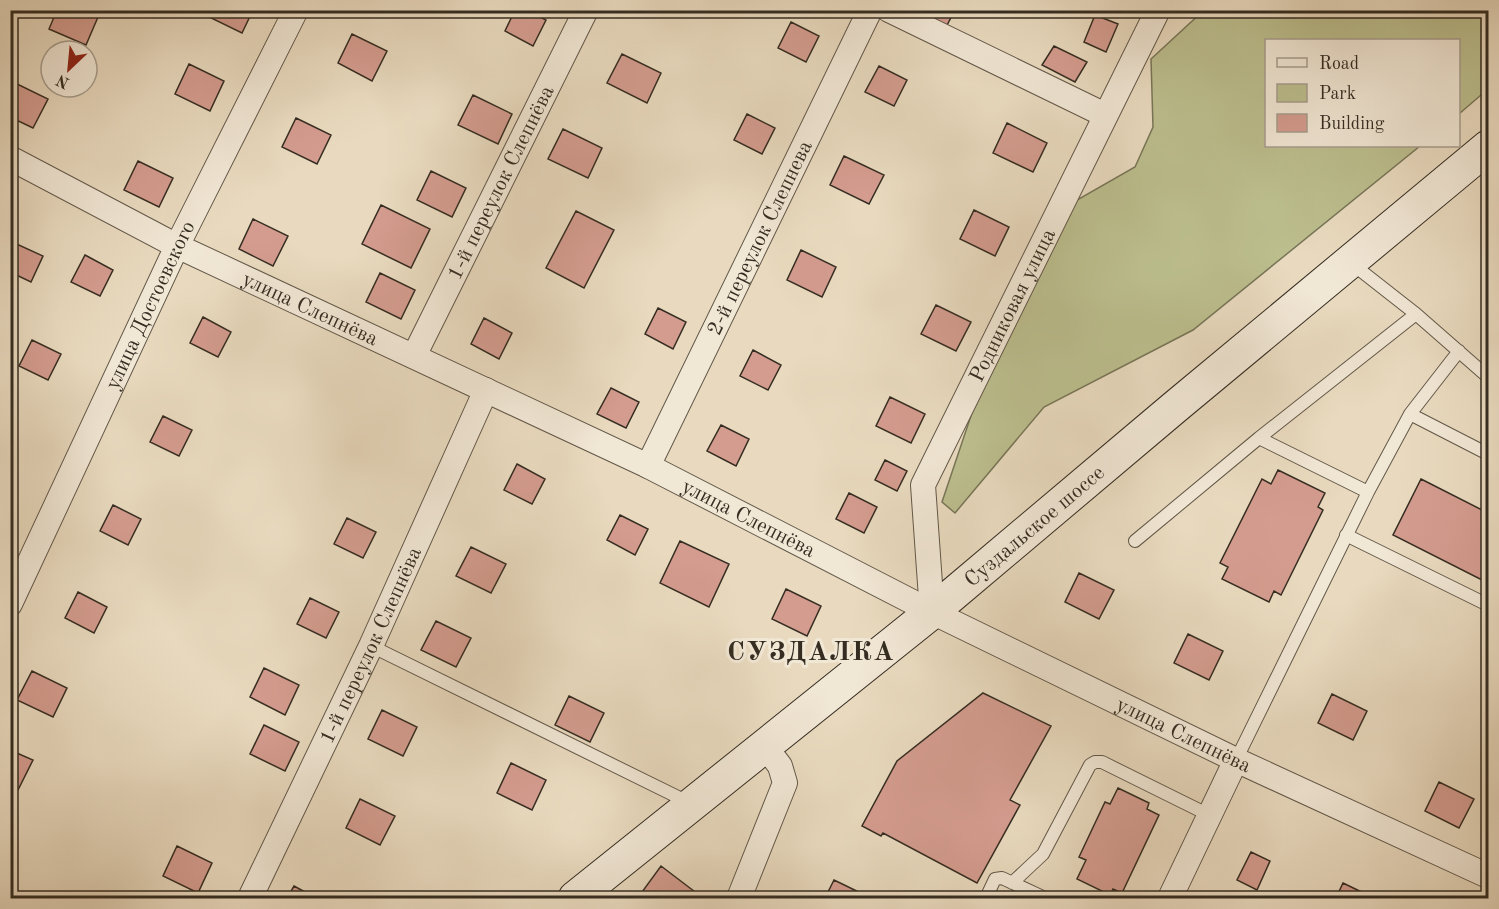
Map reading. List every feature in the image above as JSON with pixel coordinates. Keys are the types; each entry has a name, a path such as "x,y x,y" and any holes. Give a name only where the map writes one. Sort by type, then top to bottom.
{"main road":[{"name":"Суздальское шоссе","path":"575,898 932,612 1488,147"}],"street":[{"name":"улица Достоевского","path":"10,603 177,246 296,10"},
{"name":"1-й переулок Слепнёва","path":"414,356 586,10"},
{"name":"2-й переулок Слепнева","path":"648,466 870,10"},
{"path":"889,10 1105,116"},
{"name":"Родниковая улица","path":"932,612 923,485 1158,10"},
{"name":"улица Слепнёва","path":"10,158 177,246 648,466 932,612 1236,760 1488,876"},
{"name":"1-й переулок Слепнёва","path":"250,898 371,646 486,390"},
{"path":"739,898 785,783 780,766 764,745"},
{"path":"1170,898 1236,760"}],"lane":[{"path":"1350,262 1416,314 1488,377"},
{"path":"1135,541 1259,438 1416,314"},
{"path":"1236,760 1346,535 1410,414 1459,351"},
{"path":"1410,414 1488,454"},
{"path":"1259,438 1368,492"},
{"path":"1346,535 1488,606"},
{"path":"371,646 691,804"},
{"path":"1012,883 1043,854 1090,765 1095,762 1102,762 1209,815"},
{"path":"986,898 995,879 1002,878 1045,898"}],"green space":[{"path":"1203,11 1488,11 1488,89 1460,113 1460,39 1265,39 1265,147 1419,147 1193,330 1044,407 955,513 942,502 985,374 1070,204 1135,167 1153,127 1151,59"}],"building":[{"path":"57,10 101,10 89,39 72,39 49,29"},
{"path":"210,10 253,10 242,33 207,16"},
{"path":"515,10 527,10 546,20 533,46 505,31"},
{"path":"672,10 686,10 684,16"},
{"path":"913,10 955,10 946,27"},
{"path":"1095,15 1118,24 1106,52 1084,42"},
{"path":"791,22 819,36 806,62 778,48"},
{"path":"352,34 387,51 372,81 338,63"},
{"path":"1054,46 1087,62 1075,82 1042,65"},
{"path":"622,54 661,73 647,103 607,83"},
{"path":"189,64 224,81 210,111 175,94"},
{"path":"879,66 907,80 894,106 865,92"},
{"path":"13,82 39,95 39,99 48,99 33,128 10,117 10,87"},
{"path":"473,95 512,114 498,144 458,125"},
{"path":"747,114 775,128 762,154 734,140"},
{"path":"296,118 331,135 317,164 282,147"},
{"path":"1007,123 1047,143 1033,172 993,153"},
{"path":"563,129 602,148 588,178 548,159"},
{"path":"844,156 884,175 869,204 830,185"},
{"path":"138,161 173,178 159,207 124,190"},
{"path":"431,171 466,188 452,217 417,200"},
{"path":"381,205 430,229 411,268 362,244"},
{"path":"974,210 1009,227 995,256 960,239"},
{"path":"576,211 614,230 584,288 546,268"},
{"path":"253,219 288,236 273,266 239,249"},
{"path":"10,241 43,256 31,282 10,272"},
{"path":"801,250 836,267 822,297 787,280"},
{"path":"85,255 113,270 100,296 71,282"},
{"path":"380,273 415,290 401,319 366,302"},
{"path":"936,305 971,322 956,351 921,334"},
{"path":"658,308 686,322 673,349 645,334"},
{"path":"203,317 231,332 218,357 190,343"},
{"path":"484,318 512,333 499,359 471,344"},
{"path":"32,340 61,354 48,380 19,366"},
{"path":"753,350 781,365 768,390 740,376"},
{"path":"611,388 639,402 626,428 597,414"},
{"path":"890,397 925,414 911,443 876,426"},
{"path":"163,416 192,430 179,456 150,442"},
{"path":"721,425 749,439 736,466 707,451"},
{"path":"885,460 907,471 897,491 875,480"},
{"path":"517,464 545,479 532,504 504,490"},
{"path":"1278,470 1325,493 1318,507 1323,510 1281,595 1274,591 1269,602 1222,579 1228,567 1220,563 1262,479 1271,484"},
{"path":"1421,479 1488,513 1488,583 1393,535"},
{"path":"849,493 877,507 864,533 836,519"},
{"path":"113,505 141,519 128,545 100,531"},
{"path":"620,515 648,529 635,555 607,540"},
{"path":"347,518 376,532 363,558 334,544"},
{"path":"680,541 729,564 709,607 660,583"},
{"path":"471,547 506,564 491,593 456,576"},
{"path":"1079,573 1114,590 1099,619 1065,602"},
{"path":"786,589 821,606 807,636 772,619"},
{"path":"78,592 107,607 94,633 65,618"},
{"path":"310,598 339,612 326,638 297,624"},
{"path":"436,621 471,638 456,667 421,650"},
{"path":"1188,634 1223,651 1209,680 1174,663"},
{"path":"264,668 299,685 285,715 250,697"},
{"path":"32,671 67,688 53,717 17,700"},
{"path":"983,693 1051,726 1010,800 1020,805 977,883 883,833 881,836 862,826 897,761"},
{"path":"1332,694 1367,711 1353,740 1318,723"},
{"path":"569,696 604,713 590,742 555,725"},
{"path":"382,710 417,727 403,756 368,739"},
{"path":"264,725 299,742 285,771 250,754"},
{"path":"10,750 33,760 18,790 10,786"},
{"path":"511,763 546,780 532,810 497,793"},
{"path":"1439,782 1474,799 1459,828 1425,811"},
{"path":"1118,788 1149,803 1147,809 1159,815 1122,893 1113,889 1110,895 1077,879 1086,860 1079,857 1105,802 1110,804"},
{"path":"360,799 395,816 380,845 346,828"},
{"path":"177,846 212,863 198,893 163,876"},
{"path":"1251,852 1270,861 1257,890 1237,880"},
{"path":"661,866 703,898 651,898 642,892"},
{"path":"834,880 869,897 825,898"},
{"path":"1343,883 1374,898 1336,898"},
{"path":"294,886 316,898 287,898"}],"district":[{"name":"СУЗДАЛКА","path":"811,651"}]}
